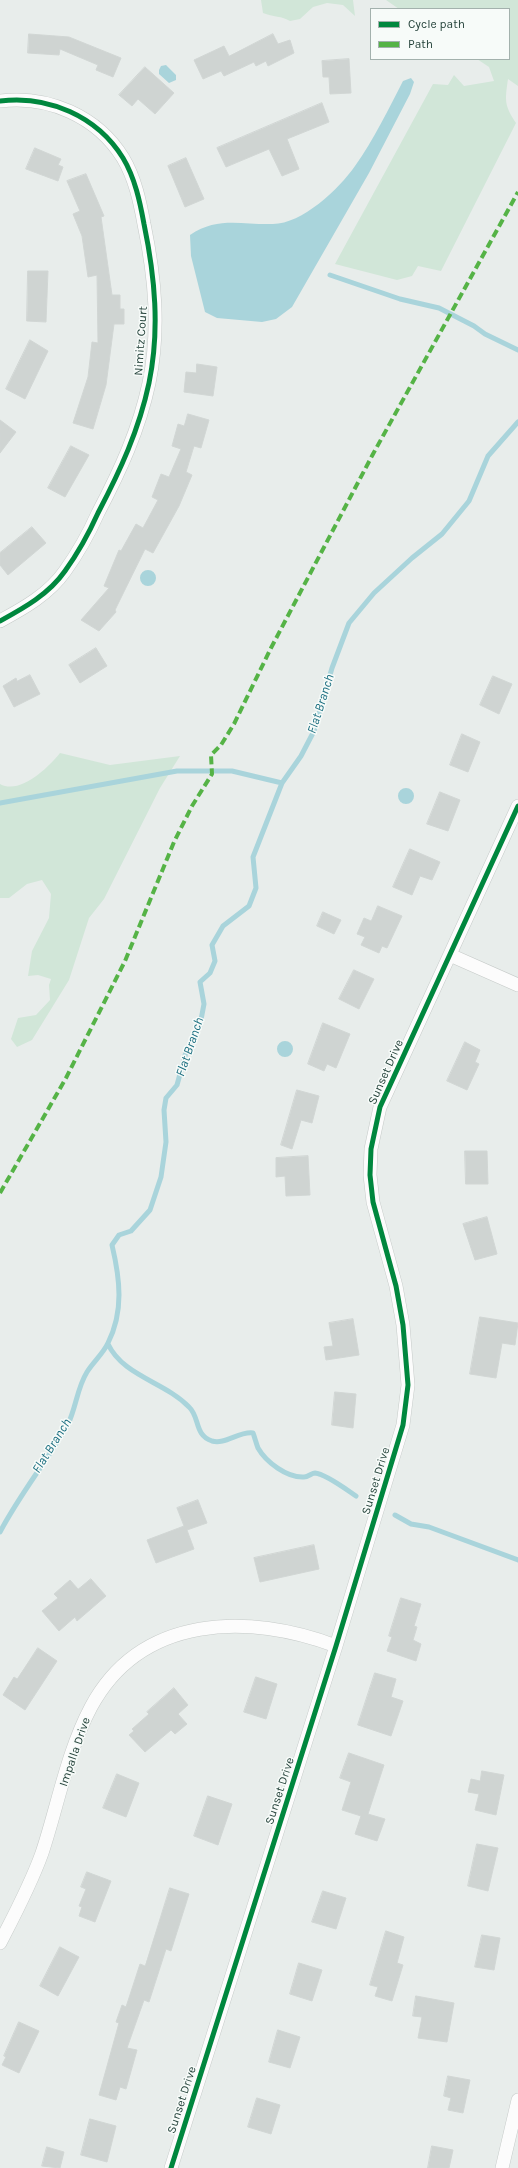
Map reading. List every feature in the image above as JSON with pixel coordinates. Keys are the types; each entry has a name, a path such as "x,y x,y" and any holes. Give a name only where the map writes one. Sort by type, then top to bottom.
{"street":[{"name":"Nimitz Court","path":"0,101 28,100 65,108 101,132 122,157 129,169 139,197 149,246 153,268 155,321 149,383 137,429 122,467 91,527 65,572 38,599 0,621"},
{"name":"Sunset Drive","path":"171,2168 336,1646 397,1449 406,1411 408,1385 403,1325 396,1286 374,1202 370,1175 371,1149 380,1107 518,806"},
{"path":"450,955 518,985"},
{"name":"Impalla Drive","path":"0,1943 25,1894 41,1853 80,1729 102,1689 124,1665 140,1652 176,1634 196,1629 220,1626 254,1626 287,1631 336,1646"},
{"path":"502,2168 518,2100"}],"green space":[{"path":"261,0 353,0 355,16 343,5 327,3 313,7 300,19 290,21 263,13"},
{"path":"386,0 518,0 518,86 508,79 506,92 507,107 516,123 441,271 418,266 412,276 397,280 335,264 433,84 448,85 454,75 464,86 494,81 489,67 478,60 510,60 510,8 398,8"},
{"path":"60,753 110,765 180,756 160,788 104,899 89,918 69,980 32,1040 17,1047 11,1039 18,1018 36,1015 50,1000 49,985 51,979 38,975 28,976 32,951 49,918 51,894 42,880 27,884 9,898 0,898 0,784 16,786 25,783 48,766"}],"water":[{"path":"166,65 176,75 176,80 169,83 159,74 161,66"},
{"path":"411,78 414,82 410,94 369,173 292,307 276,319 262,322 217,318 205,312 191,256 190,235 210,225 220,223 273,224 284,222 296,218 319,204 340,185 355,166 374,135 403,81"},
{"path":"145,570 151,570 156,575 154,584 151,586 145,586 140,581 140,575"},
{"path":"403,788 409,788 414,793 412,802 409,804 403,804 398,799 398,793"},
{"path":"282,1041 288,1041 293,1046 291,1055 288,1057 282,1057 277,1052 277,1046"}],"building":[{"path":"29,34 69,37 121,58 113,77 96,70 98,65 60,49 59,55 28,53"},
{"path":"273,34 278,44 290,40 294,53 268,66 266,61 256,66 254,62 224,76 221,71 203,79 194,60 224,46 229,56"},
{"path":"349,59 351,93 330,94 329,77 323,77 322,61"},
{"path":"145,67 174,93 155,114 138,99 132,106 119,95"},
{"path":"322,103 329,122 287,139 299,169 282,176 269,149 226,167 217,148"},
{"path":"35,148 61,159 58,165 63,167 58,181 26,169"},
{"path":"186,158 204,199 185,207 168,166"},
{"path":"86,174 104,216 101,217 112,295 120,295 120,309 124,309 124,324 114,324 106,385 93,429 73,423 88,377 92,342 98,343 97,275 88,277 82,236 73,214 80,211 67,181"},
{"path":"28,271 48,271 46,322 27,321"},
{"path":"30,340 48,351 25,399 6,389"},
{"path":"197,364 217,367 213,396 184,392 186,372 196,373"},
{"path":"188,414 209,420 201,448 194,446 186,472 192,475 179,506 153,553 145,549 115,610 116,612 99,631 81,620 109,588 104,586 119,550 121,551 136,524 143,528 158,500 152,497 161,474 169,477 181,449 172,446 178,424 184,426"},
{"path":"0,420 16,432 0,453"},
{"path":"71,446 89,455 65,497 48,488"},
{"path":"32,527 46,543 8,575 0,565 0,553"},
{"path":"96,648 107,666 80,683 69,665"},
{"path":"30,675 40,694 14,707 3,686 16,678 17,681"},
{"path":"493,676 512,684 499,714 480,705"},
{"path":"462,734 480,742 468,772 450,765"},
{"path":"440,792 460,800 448,831 427,824"},
{"path":"410,849 440,862 432,880 420,876 412,895 393,887"},
{"path":"378,906 402,916 387,948 382,946 379,953 361,945 365,937 357,934 364,918 371,921"},
{"path":"323,912 341,920 334,934 317,926"},
{"path":"354,970 374,979 359,1009 339,999"},
{"path":"323,1023 350,1034 336,1068 327,1064 324,1071 308,1064"},
{"path":"465,1042 480,1050 475,1062 479,1064 467,1090 447,1081"},
{"path":"297,1090 319,1096 312,1123 301,1120 292,1149 281,1145"},
{"path":"465,1151 487,1151 488,1184 466,1184"},
{"path":"308,1156 310,1195 286,1196 285,1176 276,1177 276,1158"},
{"path":"487,1217 497,1254 475,1260 463,1224"},
{"path":"480,1317 518,1323 515,1345 502,1343 496,1378 470,1374"},
{"path":"353,1319 359,1355 326,1360 324,1347 333,1346 329,1323"},
{"path":"335,1392 356,1394 353,1428 332,1425"},
{"path":"198,1500 207,1523 187,1530 194,1549 156,1563 147,1540 184,1526 177,1508"},
{"path":"314,1545 319,1569 260,1582 254,1558"},
{"path":"91,1579 106,1596 77,1621 75,1617 59,1631 42,1611 58,1598 54,1594 70,1580 78,1589"},
{"path":"401,1598 421,1604 414,1626 417,1627 413,1640 421,1644 416,1661 387,1651 392,1637 389,1636"},
{"path":"38,1648 57,1661 25,1710 3,1695 14,1677 17,1679"},
{"path":"375,1673 396,1679 391,1697 403,1701 391,1736 358,1725"},
{"path":"256,1677 277,1684 266,1719 244,1712"},
{"path":"174,1688 188,1705 178,1714 187,1724 175,1734 171,1730 145,1752 129,1735 134,1731 132,1729 149,1714 147,1712"},
{"path":"349,1753 384,1765 368,1814 385,1819 377,1841 355,1834 361,1816 342,1810 351,1782 340,1778"},
{"path":"482,1771 504,1775 496,1815 475,1810 479,1794 468,1792 471,1779 480,1781"},
{"path":"117,1774 139,1783 126,1817 103,1808"},
{"path":"208,1796 232,1804 218,1845 194,1836"},
{"path":"477,1844 498,1848 488,1891 468,1886"},
{"path":"87,1872 111,1881 95,1922 79,1916 82,1907 79,1906 86,1889 81,1887"},
{"path":"170,1888 189,1894 171,1951 166,1949 149,2002 144,2000 127,2048 137,2050 126,2089 120,2087 116,2100 99,2095 119,2023 116,2022 122,2005 126,2007 140,1964 145,1966"},
{"path":"323,1891 346,1898 336,1929 312,1922"},
{"path":"386,1931 404,1937 397,1963 403,1965 392,2001 375,1996 378,1987 370,1985"},
{"path":"482,1935 500,1938 494,1970 475,1967"},
{"path":"60,1947 79,1957 58,1996 40,1986"},
{"path":"299,1963 322,1970 312,2001 290,1994"},
{"path":"416,1996 454,2003 447,2042 418,2038 422,2017 413,2016"},
{"path":"19,2022 39,2031 19,2073 2,2065 6,2057 4,2056"},
{"path":"278,2030 300,2037 290,2068 269,2062"},
{"path":"448,2076 470,2080 463,2113 448,2110 451,2098 444,2096"},
{"path":"257,2098 280,2105 271,2134 248,2127"},
{"path":"90,2119 116,2126 107,2162 81,2155"},
{"path":"432,2146 453,2150 449,2168 428,2168"},
{"path":"47,2147 64,2152 60,2168 42,2166"}],"waterway":[{"path":"330,275 400,299 439,308 474,326 485,334 518,350"},
{"name":"Flat Branch","path":"0,1532 16,1504 68,1424 84,1378 89,1368 106,1347 113,1331 119,1295 117,1270 112,1245 119,1235 131,1231 150,1210 161,1177 166,1142 164,1110 166,1098 177,1085 186,1052 200,1025 204,1004 200,982 210,973 215,961 212,945 223,926 249,906 256,888 253,857 282,783 301,756 314,731 332,668 349,623 374,593 412,558 442,534 469,501 488,456 518,422"},
{"path":"0,803 177,771 232,771 282,783"},
{"path":"108,1344 115,1355 124,1364 179,1398 189,1407 195,1416 202,1435 206,1438 217,1442 243,1434 253,1433 258,1448 266,1459 284,1472 297,1477 305,1477 315,1473 320,1474 356,1496"},
{"path":"395,1515 411,1524 429,1527 518,1560"}],"marked path":[{"path":"0,1193 66,1078 125,961 174,842 192,806 212,774 211,755 221,745 234,724 271,648 373,454 518,192"}],"cycle path":[{"path":"0,101 36,101 53,105 85,120 100,131 112,143 127,166 139,199 148,244 155,304 154,343 149,383 134,434 114,482 79,550 59,579 44,594 27,606 0,621"},
{"path":"171,2168 336,1646 403,1425 408,1385 403,1325 396,1286 373,1202 370,1175 371,1149 380,1107 518,806"}]}
